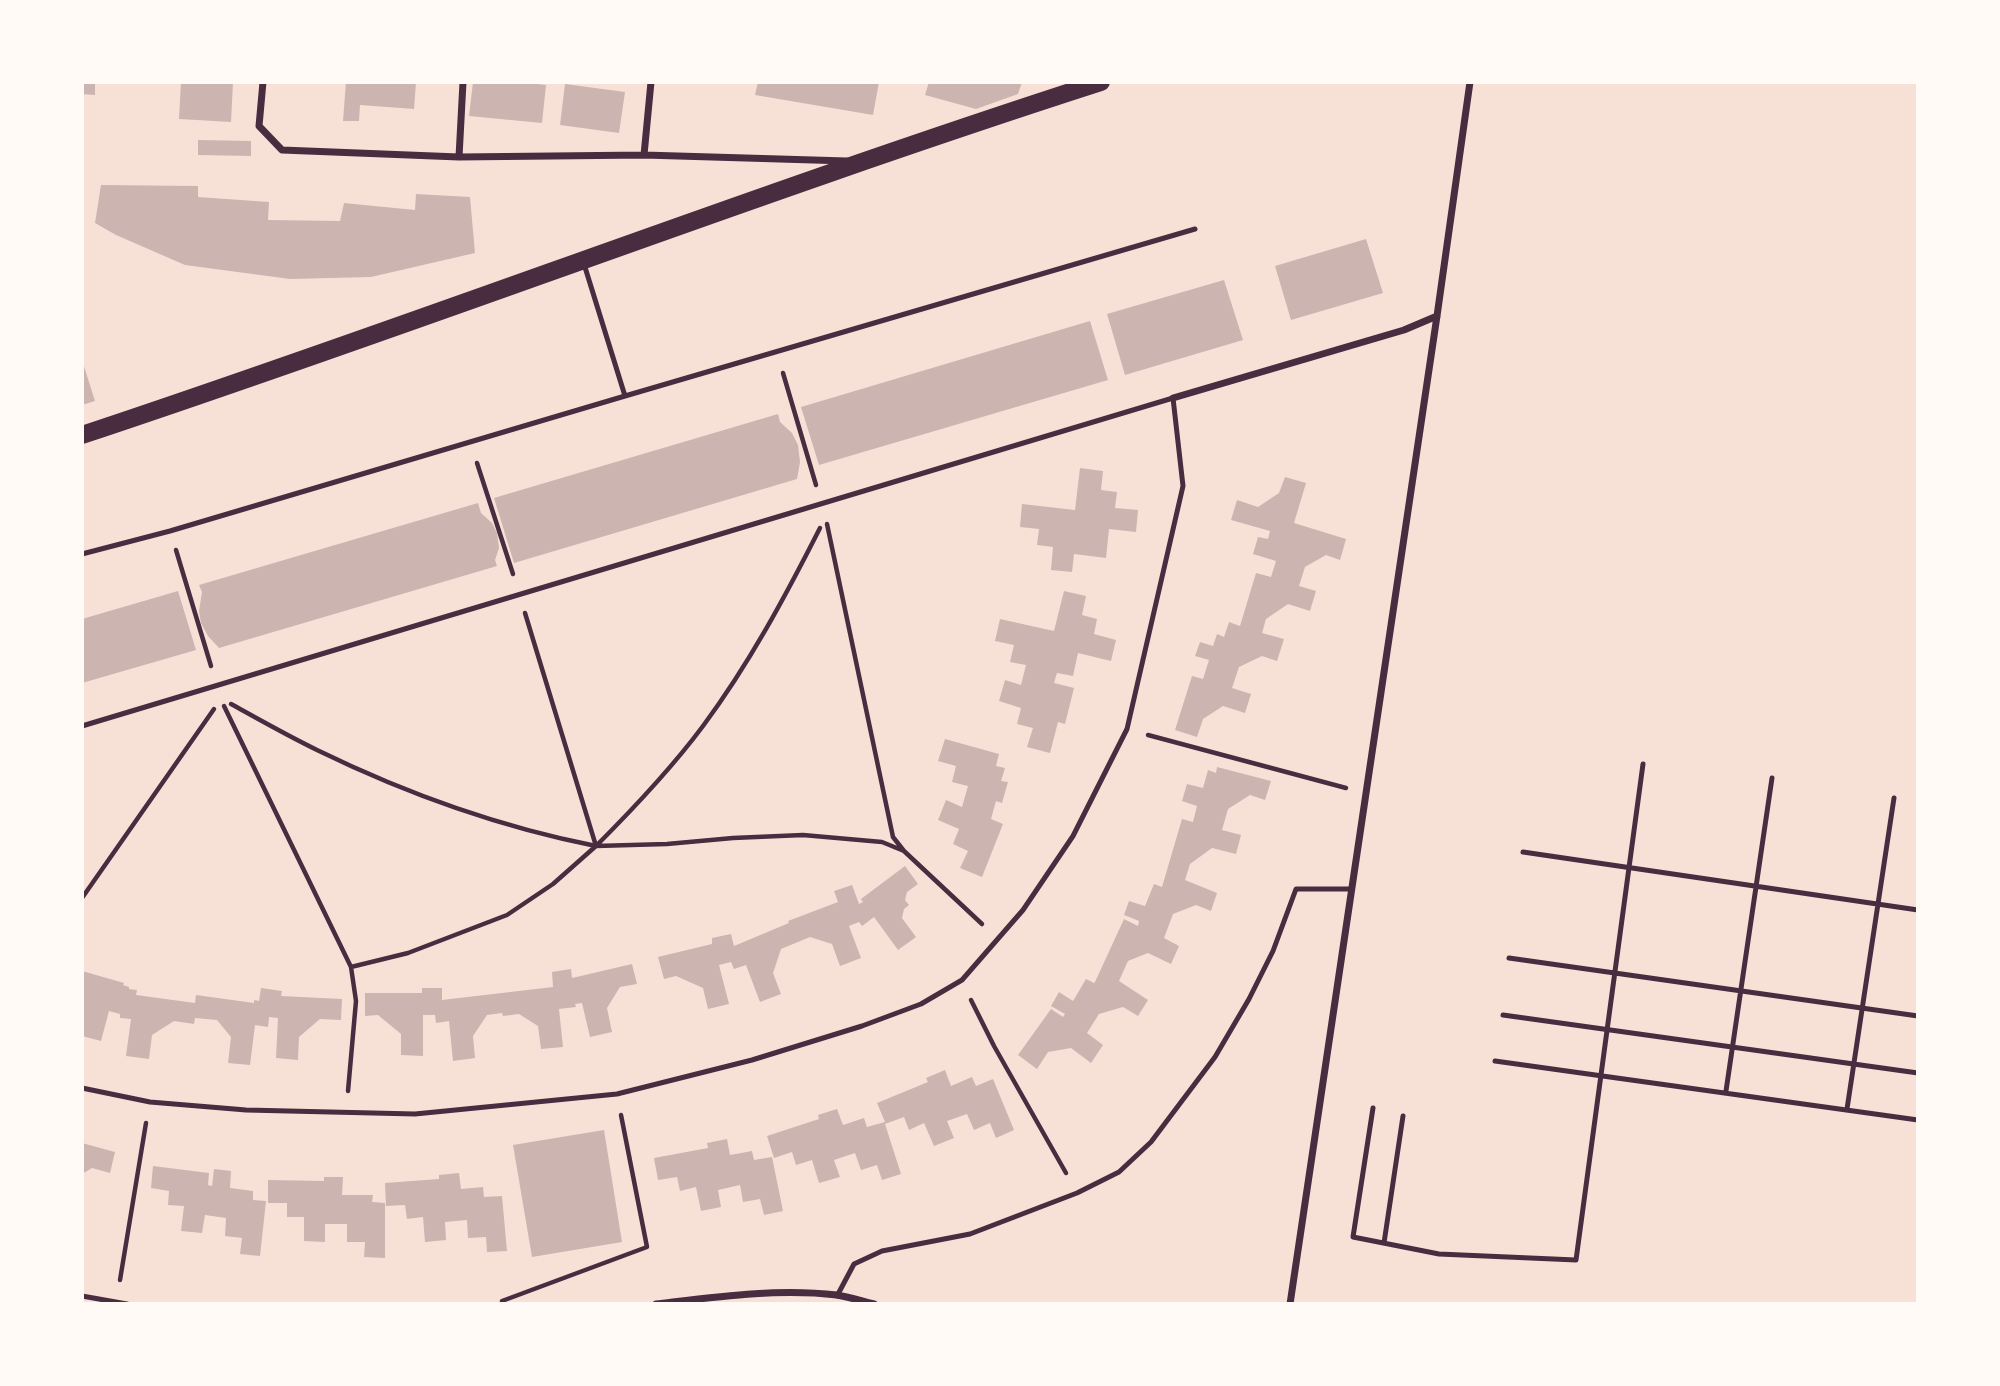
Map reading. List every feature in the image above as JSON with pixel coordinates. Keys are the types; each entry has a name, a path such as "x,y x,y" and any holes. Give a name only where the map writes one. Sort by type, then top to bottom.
{"main road":[{"path":"82,435 254,378 1056,93 1101,82"}],"street":[{"path":"263,82 259,126 282,150 459,157 645,155 865,161"},
{"path":"459,157 463,82"},
{"path":"645,155 650,82"},
{"path":"1290,1304 1437,316 1469,82"},
{"path":"1173,398 1404,330 1437,316"},
{"path":"656,1304 736,1295 801,1293 838,1296 874,1304"},
{"path":"736,1295 738,1304"}],"lane":[{"path":"82,554 1195,229"},
{"path":"584,261 625,396"},
{"path":"82,726 1173,398 1183,486 1127,729 1073,836 1023,910 962,980 920,1004 862,1026 752,1060 617,1094 415,1115 246,1110 150,1101 82,1088"},
{"path":"1373,1108 1353,1237 1439,1254 1576,1260 1643,764"},
{"path":"1726,1091 1772,778"},
{"path":"1847,1109 1894,798"},
{"path":"1523,852 1918,910"},
{"path":"838,1296 853,1264 881,1251 970,1234 1077,1193 1119,1172 1151,1142 1215,1057 1273,951 1296,889 1352,889"},
{"path":"1509,958 1918,1016"},
{"path":"1503,1015 1918,1073"},
{"path":"1495,1061 1726,1091 1918,1120"},
{"path":"1384,1243 1403,1116"},
{"path":"82,1296 127,1304"}],"path":[{"path":"777,352 821,503"},
{"path":"471,442 596,846"},
{"path":"351,968 408,953 508,915 553,884 596,846 649,792 703,726 759,643 826,518 893,837 904,851 998,939"},
{"path":"346,1112 356,1001 351,968 221,699 317,750 410,791 559,839 596,846 803,835 882,842 904,851"},
{"path":"1127,729 1366,793"},
{"path":"962,980 994,1046 1077,1193"},
{"path":"502,1304 502,1301 647,1247 617,1094"},
{"path":"117,1302 150,1101"}],"building":[{"path":"82,82 95,82 95,95 82,94"},
{"path":"181,82 233,82 231,122 179,119"},
{"path":"346,82 416,82 414,109 360,105 359,121 343,121"},
{"path":"473,82 546,85 542,123 469,116"},
{"path":"758,82 879,82 873,115 755,95"},
{"path":"929,82 1022,82 1018,94 976,109 925,95"},
{"path":"565,84 625,92 619,133 560,125"},
{"path":"198,140 251,141 251,156 198,155"},
{"path":"101,185 198,186 198,197 269,202 268,220 340,221 344,203 415,210 416,194 470,197 475,253 371,277 290,279 185,265 95,223"},
{"path":"1366,239 1383,293 1291,320 1275,266"},
{"path":"1224,280 1243,340 1125,375 1107,314"},
{"path":"1090,321 1108,380 819,465 801,407"},
{"path":"82,360 95,401 82,405"},
{"path":"778,414 780,422 792,433 798,445 800,462 797,479 514,563 494,498"},
{"path":"1080,468 1103,471 1101,490 1117,492 1115,508 1138,510 1136,532 1109,529 1106,558 1074,554 1072,572 1051,570 1053,547 1037,545 1039,529 1020,527 1022,504 1075,510"},
{"path":"1285,477 1306,483 1294,523 1346,539 1340,560 1326,555 1305,567 1299,586 1316,591 1310,611 1288,604 1266,619 1262,633 1284,639 1277,661 1262,656 1239,667 1232,688 1251,694 1245,713 1223,706 1203,719 1197,737 1175,730 1192,676 1203,679 1209,660 1195,656 1200,642 1213,646 1217,634 1224,637 1229,622 1240,626 1256,573 1271,577 1276,561 1253,554 1258,537 1268,539 1270,531 1231,520 1237,500 1258,507 1279,493"},
{"path":"478,503 481,513 492,523 497,533 497,566 219,648 201,623 199,611 202,592 199,585"},
{"path":"178,591 196,650 82,683 82,619"},
{"path":"1064,591 1086,596 1082,615 1097,619 1094,634 1116,640 1111,661 1078,653 1073,676 1057,673 1054,683 1074,688 1065,724 1058,722 1050,753 1027,747 1033,728 1017,724 1021,708 999,701 1005,680 1021,685 1026,665 1010,662 1014,645 995,641 1000,619 1054,631"},
{"path":"945,739 999,754 996,766 1005,768 1001,781 1008,782 1002,803 996,801 991,819 1003,824 982,877 960,868 968,851 953,844 959,829 938,820 946,800 962,807 968,786 952,782 956,766 938,761"},
{"path":"1217,767 1271,781 1265,800 1250,795 1228,809 1222,830 1241,835 1236,854 1212,848 1190,864 1185,880 1217,893 1211,911 1196,905 1173,914 1164,938 1179,946 1171,964 1148,953 1128,961 1119,981 1148,1000 1138,1016 1123,1007 1099,1014 1087,1033 1103,1045 1091,1063 1071,1048 1048,1052 1037,1069 1018,1055 1051,1009 1063,1017 1065,1014 1051,1006 1059,992 1073,1001 1086,979 1095,982 1124,919 1138,926 1139,921 1124,915 1129,901 1145,906 1154,884 1162,887 1182,819 1193,822 1197,806 1182,801 1187,784 1203,788 1208,770 1216,773"},
{"path":"905,866 918,884 907,892 905,900 909,905 904,909 902,918 916,937 898,950 874,917 862,926 859,922 849,926 861,958 840,966 832,944 810,937 781,949 773,973 781,994 760,1002 746,965 734,969 731,962 719,965 729,1004 708,1009 703,988 676,976 664,979 658,957 712,944 712,938 731,934 734,946 838,902 834,891 852,885 859,904 863,902 861,899"},
{"path":"632,964 637,984 620,987 607,1008 612,1032 590,1037 582,1003 575,1004 576,1007 559,1009 563,1047 541,1049 538,1026 519,1014 503,1016 502,1013 487,1015 473,1036 475,1058 453,1061 449,1021 436,1023 435,1015 423,1015 423,1056 401,1055 401,1034 378,1015 365,1016 365,993 422,993 422,988 442,988 442,1000 553,987 552,972 571,969 572,978"},
{"path":"82,971 124,983 129,989 137,990 136,995 195,1003 196,995 254,1003 254,1000 259,1001 261,988 282,991 281,996 342,999 341,1020 320,1019 299,1037 298,1060 276,1058 278,1018 269,1017 268,1027 255,1025 250,1065 228,1063 231,1037 217,1020 195,1018 194,1024 174,1021 152,1035 149,1059 126,1056 131,1019 120,1018 120,1014 109,1011 101,1041 82,1036"},
{"path":"945,1070 951,1086 972,1077 976,1086 993,1079 1014,1130 996,1138 990,1123 974,1130 967,1114 947,1121 954,1138 934,1146 924,1123 909,1130 904,1117 885,1124 901,1174 882,1180 877,1165 861,1170 855,1153 834,1160 840,1177 819,1183 812,1160 796,1165 792,1152 774,1158 767,1136 819,1119 818,1115 837,1109 843,1125 864,1118 867,1127 885,1122 877,1103 928,1082 926,1078"},
{"path":"604,1130 622,1242 532,1257 513,1145"},
{"path":"727,1139 730,1155 752,1151 754,1160 772,1157 783,1211 764,1215 760,1199 743,1202 740,1185 718,1190 721,1207 701,1211 696,1187 680,1191 677,1177 658,1180 654,1158 708,1148 707,1143"},
{"path":"82,1143 115,1152 110,1173 92,1168 82,1174"},
{"path":"153,1166 209,1173 208,1185 212,1186 214,1169 231,1171 230,1188 253,1191 253,1200 266,1201 260,1256 240,1254 242,1238 225,1236 226,1218 205,1215 202,1233 181,1231 184,1206 168,1205 169,1191 151,1188"},
{"path":"459,1173 461,1189 483,1187 484,1197 502,1196 507,1251 487,1252 486,1237 468,1238 467,1220 445,1222 446,1240 425,1242 423,1217 407,1219 405,1205 386,1206 385,1183 439,1179 439,1175"},
{"path":"324,1177 343,1177 342,1195 373,1195 372,1202 385,1203 385,1258 364,1257 365,1242 347,1242 347,1224 325,1224 325,1242 304,1241 304,1217 287,1217 287,1203 268,1203 268,1180 324,1181"}]}
